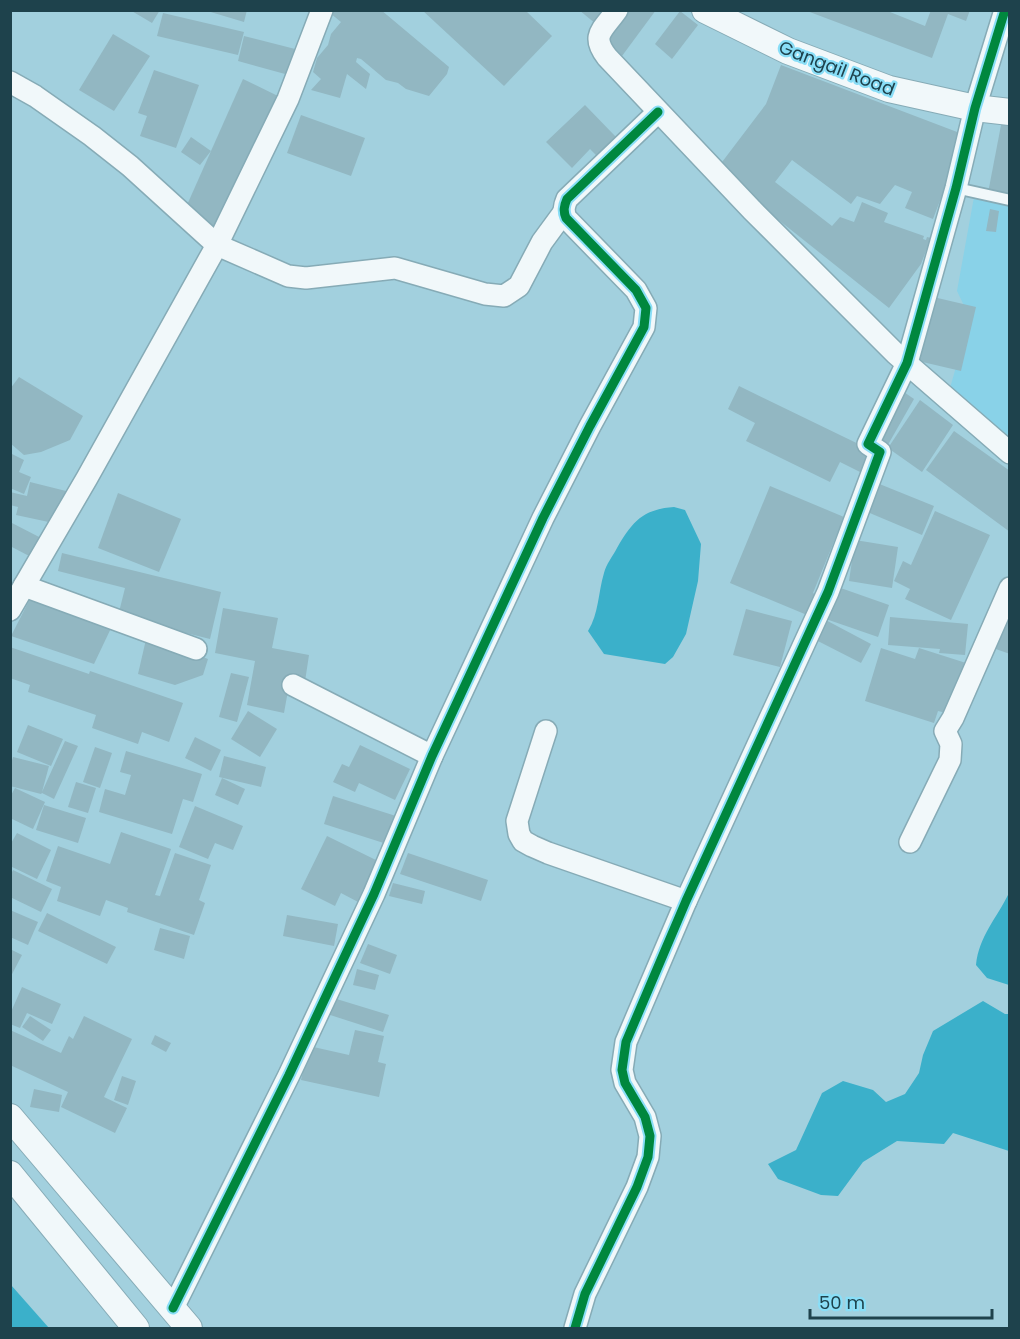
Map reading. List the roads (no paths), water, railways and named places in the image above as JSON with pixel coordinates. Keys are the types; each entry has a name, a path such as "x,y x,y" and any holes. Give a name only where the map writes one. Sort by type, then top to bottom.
{"street":[{"path":"10,610 218,245 288,99 322,10"},
{"path":"617,10 598,36 599,47 752,210 907,363 1010,453"},
{"name":"Gangail Road","path":"705,10 788,51 890,89 975,108 1010,112"},
{"path":"575,1329 585,1294 637,1187 648,1157 650,1136 645,1117 625,1083 622,1070 626,1042 686,901 828,592 880,452 867,444 907,363 956,188 975,108 1005,10"},
{"path":"10,82 35,96 100,142 218,245 288,276 306,278 394,268 485,294 504,296 519,286 542,242 564,212 567,199 658,112"},
{"path":"173,1308 374,894 432,756 543,518 644,327 646,308 636,290 566,218 564,212"},
{"path":"24,586 196,649"},
{"path":"910,842 950,760 951,744 945,731 953,718 1010,588"},
{"path":"293,685 432,756"},
{"path":"546,731 517,821 519,834 523,841 548,853 686,901"},
{"path":"10,1117 189,1329"},
{"path":"10,1174 136,1329"}],"lane":[{"path":"956,188 1010,200"}]}
